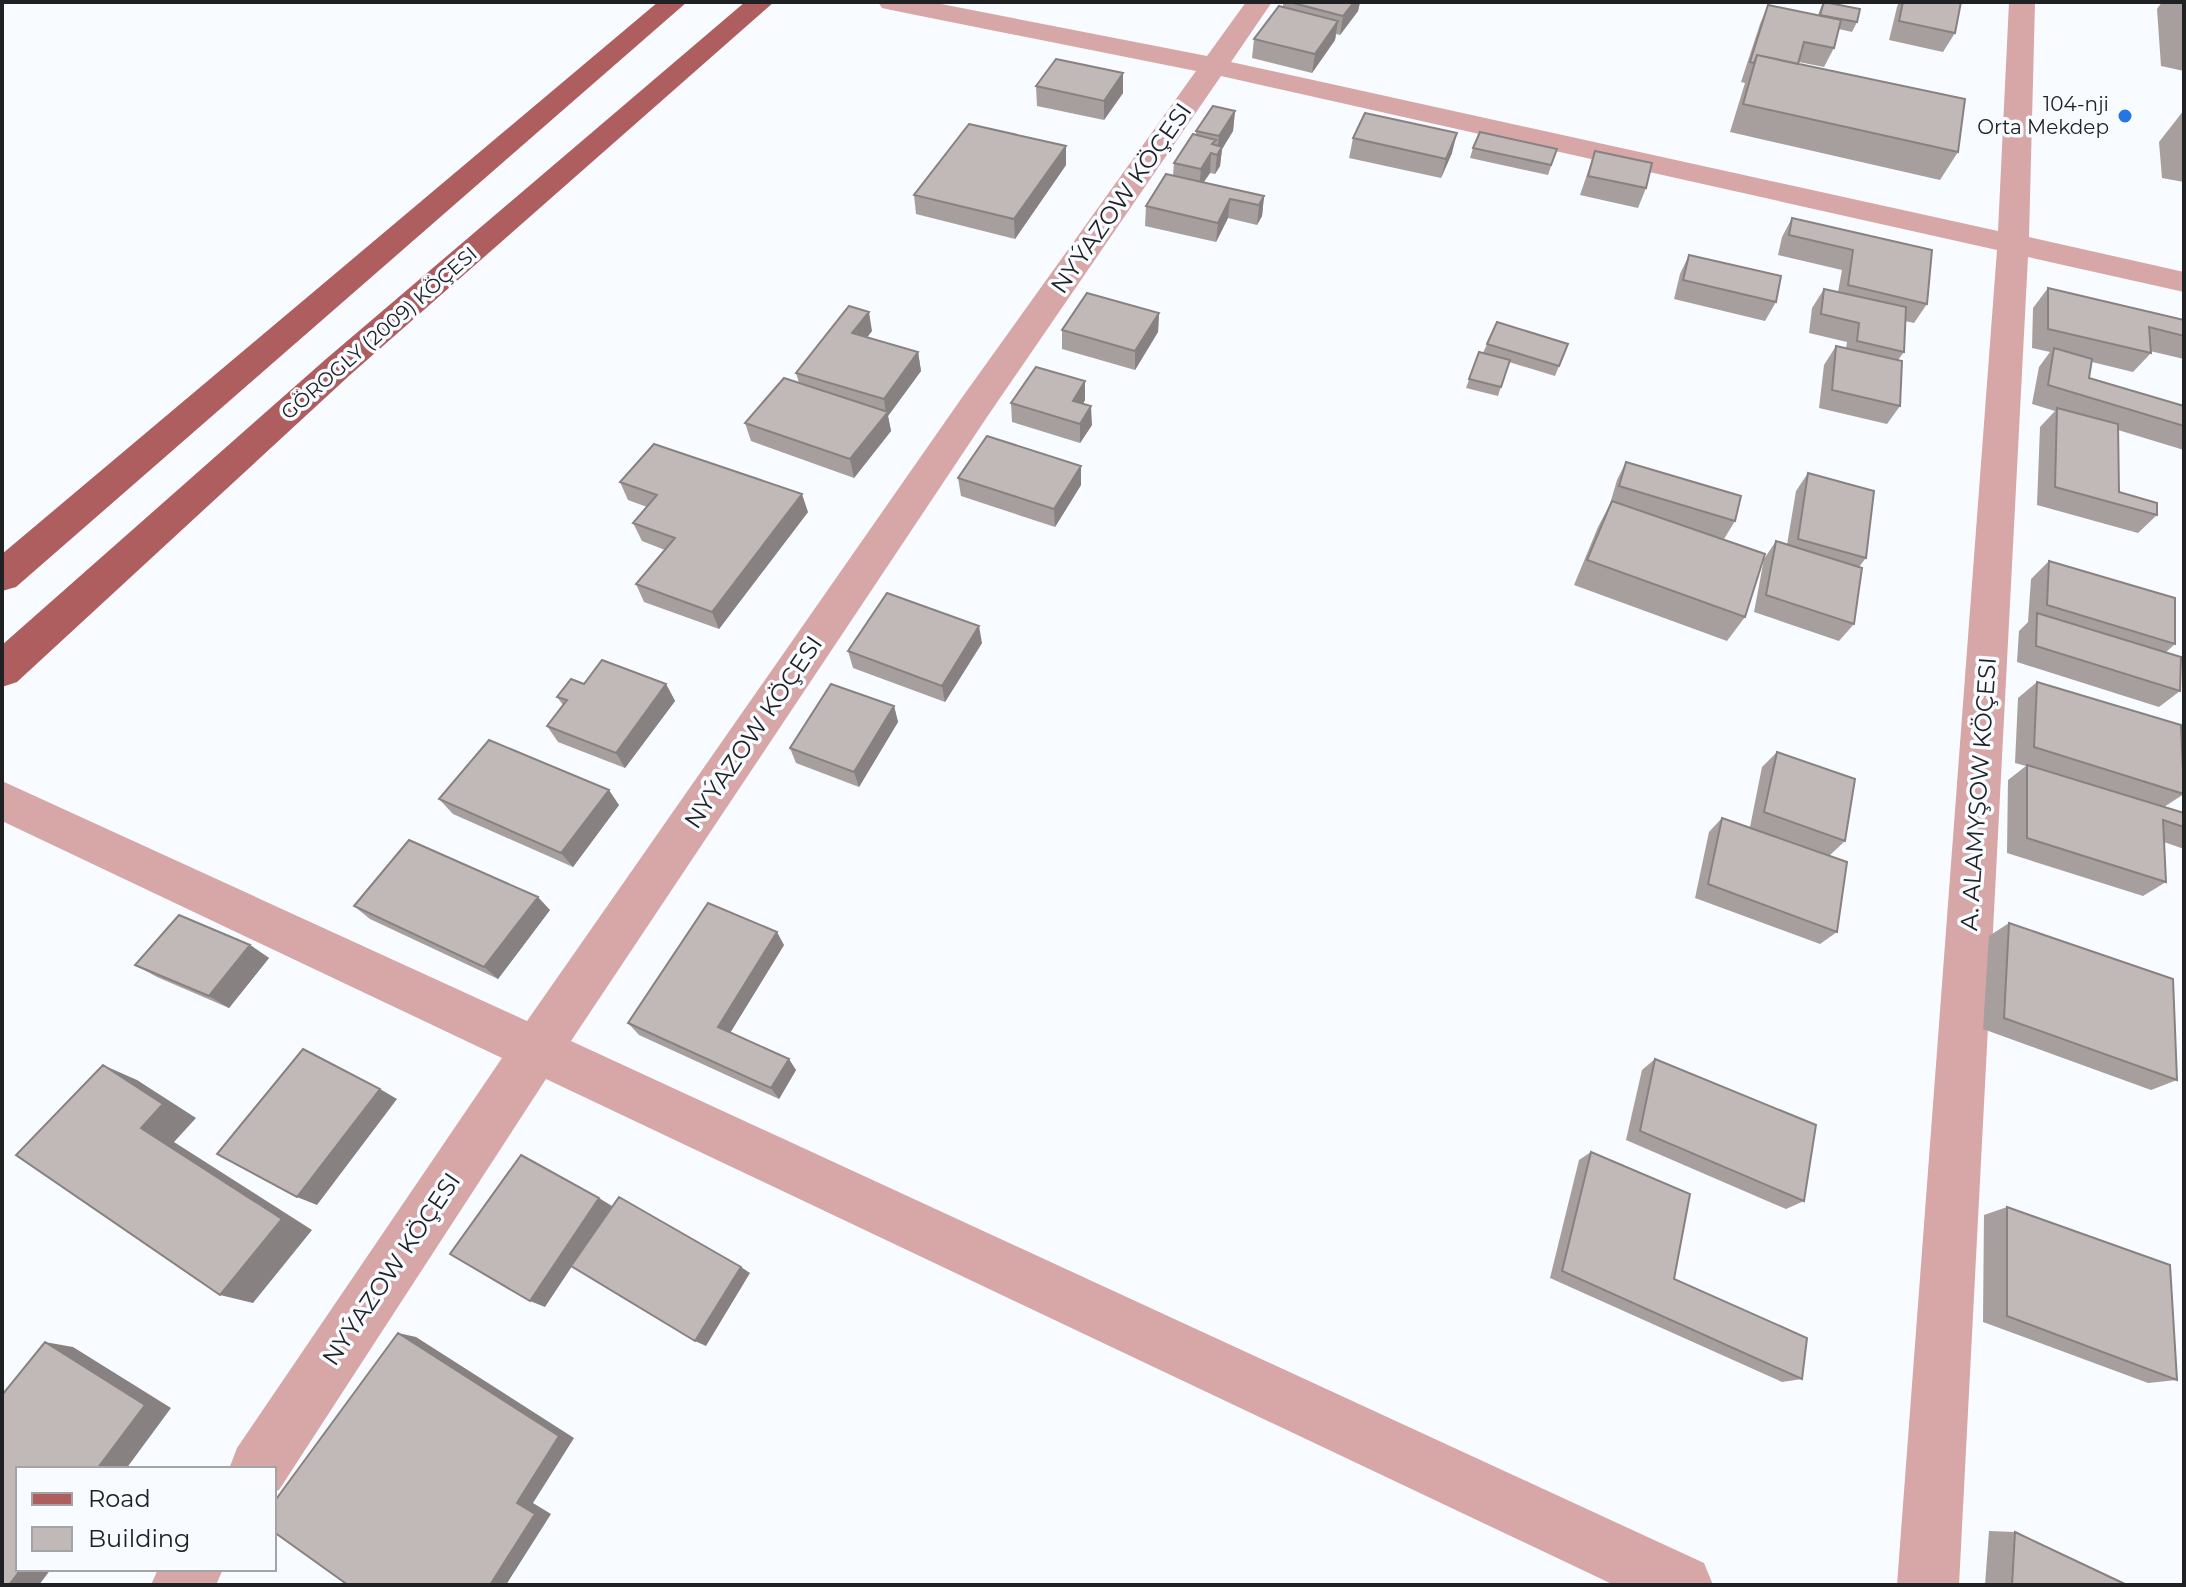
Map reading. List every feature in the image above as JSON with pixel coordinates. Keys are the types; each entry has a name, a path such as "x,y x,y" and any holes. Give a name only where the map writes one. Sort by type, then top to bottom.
{"main road":[{"path":"2,576 674,2"},
{"name":"GÖROGLY (2009) KÖÇESI","path":"2,670 338,367 761,2"}],"street":[{"path":"891,2 1213,66 2184,282"},
{"name":"NYÝAZOW KÖÇESI","path":"259,1467 536,1050 974,408 1259,2"},
{"name":"A. ALAMYŞOW KÖÇESI","path":"1928,1585 2013,243 2022,2"},
{"path":"2,800 1682,1585"}],"building":[{"path":"1289,2 1354,2 1343,16"},
{"path":"1824,2 1860,9 1857,22 1820,15"},
{"path":"1903,2 1961,2 1955,33 1899,21"},
{"path":"1768,5 1841,20 1834,48 1804,42 1798,64 1757,55 1754,63 1750,62"},
{"path":"1279,6 1338,21 1315,54 1254,39"},
{"path":"1757,55 1965,99 1958,152 1743,104"},
{"path":"1056,59 1123,73 1104,101 1036,86"},
{"path":"1213,106 1235,111 1219,136 1196,131"},
{"path":"1365,113 1457,133 1446,159 1353,138"},
{"path":"969,124 1066,146 1014,219 914,195"},
{"path":"1480,132 1557,149 1551,165 1473,148"},
{"path":"1193,134 1216,140 1212,144 1222,147 1217,155 1211,153 1201,169 1174,163"},
{"path":"1595,151 1652,163 1646,188 1588,176"},
{"path":"1166,174 1264,196 1259,205 1230,199 1218,223 1146,206"},
{"path":"1792,218 1932,250 1927,304 1848,285 1853,250 1789,235"},
{"path":"1689,255 1781,276 1776,302 1683,280"},
{"path":"2048,288 2184,320 2184,336 2149,327 2151,353 2048,329"},
{"path":"1824,289 1906,307 1904,352 1857,341 1859,323 1821,314"},
{"path":"1087,293 1159,313 1135,351 1062,330"},
{"path":"849,306 869,312 852,333 918,352 884,399 796,373"},
{"path":"1497,322 1568,344 1559,366 1487,344"},
{"path":"1836,346 1902,361 1900,406 1832,390"},
{"path":"2054,348 2092,359 2089,378 2184,406 2184,426 2048,385"},
{"path":"1479,352 1510,360 1501,387 1469,379"},
{"path":"1036,367 1085,381 1073,401 1091,406 1080,424 1011,403"},
{"path":"784,378 888,412 850,459 745,423"},
{"path":"2057,408 2118,424 2119,492 2157,503 2157,515 2055,487"},
{"path":"987,436 1081,466 1054,509 958,478"},
{"path":"654,444 802,494 712,612 636,584 675,538 633,523 657,495 620,482"},
{"path":"1626,462 1741,496 1735,521 1619,486"},
{"path":"1808,473 1874,491 1866,558 1798,539"},
{"path":"1612,501 1765,554 1745,617 1587,560"},
{"path":"1776,541 1862,568 1854,624 1766,595"},
{"path":"2049,561 2175,598 2175,644 2047,605"},
{"path":"887,593 979,626 942,686 848,651"},
{"path":"2037,613 2181,657 2180,691 2036,646"},
{"path":"602,660 666,684 616,753 547,726 567,700 557,697 571,679 584,684"},
{"path":"2037,682 2181,725 2184,794 2034,747"},
{"path":"831,684 894,706 854,772 790,748"},
{"path":"489,740 609,790 561,853 439,799"},
{"path":"1777,752 1855,779 1845,841 1764,812"},
{"path":"2027,765 2184,813 2184,827 2163,820 2166,882 2027,838"},
{"path":"1722,818 1847,862 1837,932 1708,884"},
{"path":"409,840 538,897 484,967 354,906"},
{"path":"708,903 777,932 718,1027 789,1059 771,1088 628,1023"},
{"path":"179,915 250,945 209,996 135,965"},
{"path":"2009,923 2173,979 2177,1080 2004,1018"},
{"path":"303,1049 380,1089 297,1197 217,1154"},
{"path":"1655,1059 1816,1125 1804,1201 1640,1131"},
{"path":"103,1065 163,1104 141,1128 282,1219 220,1295 16,1155"},
{"path":"1591,1152 1690,1194 1674,1279 1807,1338 1802,1379 1562,1271"},
{"path":"521,1155 599,1198 530,1301 450,1254"},
{"path":"619,1197 741,1267 695,1341 571,1266"},
{"path":"2007,1207 2170,1265 2177,1380 2007,1316"},
{"path":"398,1333 559,1436 517,1503 535,1514 490,1585 348,1585 276,1533 276,1499"},
{"path":"45,1342 145,1405 98,1467 16,1467 16,1571 20,1571 9,1585 2,1585 2,1395"},
{"path":"2015,1532 2127,1585 2012,1585"}],"place":[{"name":"104-nji Orta Mekdep","path":"2125,116"}]}
